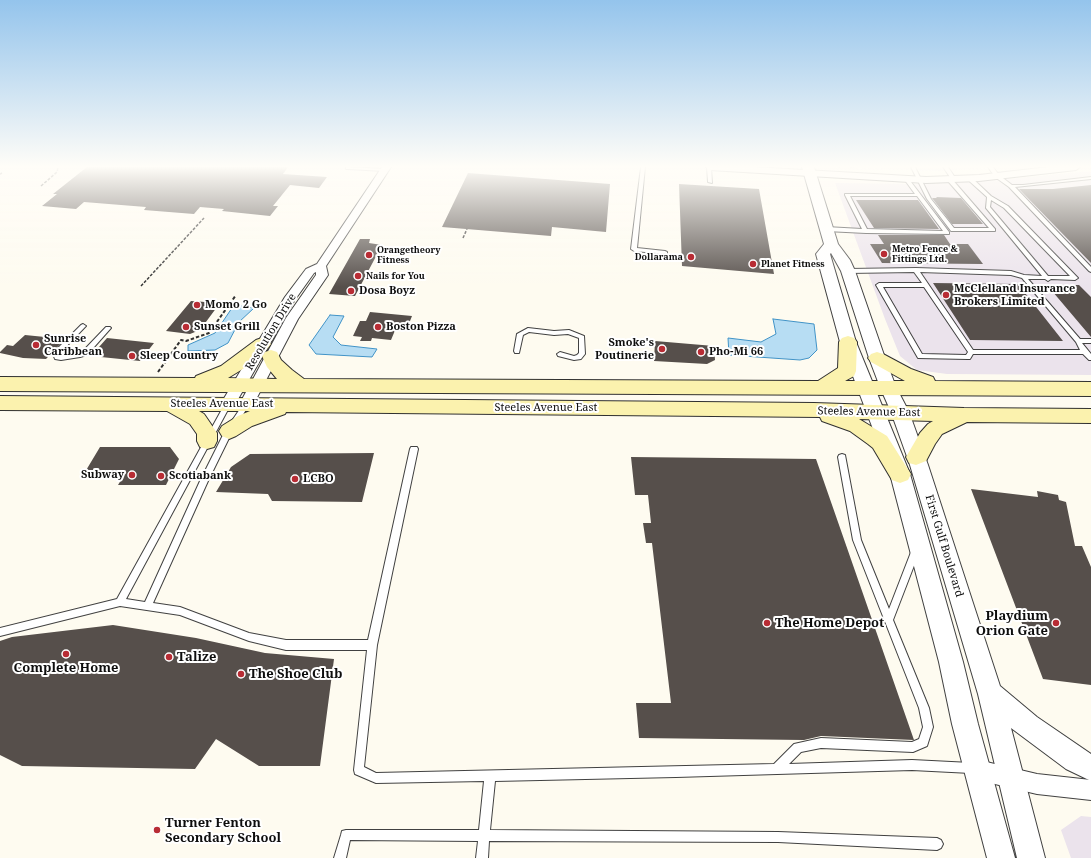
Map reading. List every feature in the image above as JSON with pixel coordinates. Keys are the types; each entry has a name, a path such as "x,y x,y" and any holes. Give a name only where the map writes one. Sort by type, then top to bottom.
{"main road":[{"path":"823,387 847,371 848,342"},
{"path":"197,384 266,350 273,363 285,375 300,385"},
{"path":"877,358 904,374 944,388"},
{"name":"Steeles Avenue East","path":"0,384 1091,389"},
{"name":"Steeles Avenue East","path":"0,403 814,410 964,415 1091,416"},
{"path":"170,404 197,419 207,433 207,441"},
{"path":"229,431 246,421 289,405"},
{"path":"814,410 856,426 875,438 880,442 900,474"},
{"path":"916,458 927,439 935,429 964,415"}],"street":[{"name":"Resolution Drive","path":"237,404 266,350 292,318 322,275 321,266 361,207"},
{"name":"First Gulf Boulevard","path":"820,207 831,244 843,260 848,270 877,358 888,387 900,412 916,458 990,694 1031,858"},
{"name":"First Gulf Boulevard","path":"831,244 823,254 848,342 900,474 951,662 965,724 1001,858"},
{"name":"Resolution Drive","path":"237,404 248,385"},
{"path":"990,694 1075,760 1091,768"},
{"path":"978,770 1036,784 1091,790"}],"lane":[{"path":"639,207 634,249 665,253"},
{"path":"853,207 866,231"},
{"path":"826,229 947,234 926,207"},
{"path":"934,207 953,230 993,230 975,207"},
{"path":"988,207 1048,279"},
{"path":"848,270 916,270 1011,273 1024,277 1048,279 1075,278 1006,207"},
{"path":"1031,207 1091,270"},
{"path":"916,270 972,352"},
{"path":"1024,277 1091,358"},
{"path":"926,285 878,285 920,356 968,357 972,352"},
{"path":"83,326 56,354 57,357 61,358 85,353 108,328"},
{"path":"516,351 520,334 528,330 554,333 569,332 582,337 582,354 579,357 574,358 560,354"},
{"path":"1078,341 1091,342"},
{"path":"972,352 1085,352"},
{"path":"147,606 204,480 229,431 237,404"},
{"path":"120,602 207,441 237,404"},
{"path":"414,449 372,645 359,770 376,778 912,765 968,767 978,770"},
{"path":"776,769 798,748 821,743 913,747 923,742 928,727 924,708 857,540 842,457"},
{"path":"889,619 919,543"},
{"path":"0,632 120,602 180,612 249,637 286,645 372,645"},
{"path":"482,858 490,776"},
{"path":"340,858 346,836 484,835 778,837 937,844"}],"path":[{"path":"141,286 204,218"},
{"path":"463,238 467,229"},
{"path":"150,384 181,340 186,341 209,333 236,295"}],"shaded area":[{"path":"844,207 1091,207 1091,375 947,374 917,370 900,356"},
{"path":"1081,816 1091,817 1091,858 1071,858 1061,830"}],"water":[{"path":"234,305 254,308 239,322 228,343 215,350 188,351 188,345 215,333"},
{"path":"330,315 344,316 333,337 341,345 377,349 372,357 316,354 309,345"},
{"path":"773,319 814,324 817,350 809,358 800,360 729,355 728,338 761,342 776,334"}],"building":[{"path":"54,207 78,207 76,209"},
{"path":"146,207 200,207 194,214 144,210"},
{"path":"200,207 277,207 270,216 222,211 224,209"},
{"path":"452,207 608,207 606,232 552,227 551,236 442,227"},
{"path":"680,207 762,207 774,274 682,266"},
{"path":"861,207 923,207 939,229 874,228"},
{"path":"939,207 969,207 983,224 952,224"},
{"path":"1037,207 1091,207 1091,263"},
{"path":"878,235 944,235 950,244 968,244 983,264 882,263 870,244 884,244"},
{"path":"360,239 370,239 369,243 382,245 355,296 329,294"},
{"path":"933,283 1018,284 1063,341 970,340"},
{"path":"1047,285 1079,285 1091,297 1091,337"},
{"path":"191,301 220,303 200,330 190,334 166,331"},
{"name":"Boston Pizza","path":"370,312 412,316 408,326 400,325 399,328 396,328 391,340 372,338 371,341 360,341 362,337 353,336 360,321 366,321"},
{"path":"25,335 65,339 46,359 23,358 0,353 7,345 13,346"},
{"path":"107,338 154,343 140,361 91,356"},
{"path":"655,341 714,346 715,360 707,364 654,361"},
{"path":"100,447 170,447 179,459 166,485 118,485 126,472 85,472"},
{"name":"LCBO","path":"374,453 362,502 272,501 268,494 216,492 231,467 250,454"},
{"name":"The Home Depot","path":"631,457 816,459 914,740 821,736 804,740 639,738 636,703 671,703 652,543 646,543 643,523 651,523 648,495 635,495"},
{"name":"Playdium Orion Gate","path":"971,489 1038,497 1037,491 1058,495 1059,500 1066,502 1075,546 1082,546 1091,567 1091,685 1043,679"},
{"path":"113,625 196,638 265,653 334,659 320,766 259,766 216,739 195,769 22,766 0,755 0,641 12,637"}],"place":[{"name":"Metro Fence & Fittings Ltd.","path":"884,254"},
{"name":"Orangetheory Fitness","path":"369,255"},
{"name":"Dollarama","path":"691,257"},
{"name":"Planet Fitness","path":"753,264"},
{"name":"Nails for You","path":"358,276"},
{"name":"Dosa Boyz","path":"351,291"},
{"name":"McClelland Insurance Brokers Limited","path":"946,295"},
{"name":"Momo 2 Go","path":"197,305"},
{"name":"Sunset Grill","path":"186,327"},
{"name":"Boston Pizza","path":"378,327"},
{"name":"Sunrise Caribbean","path":"36,345"},
{"name":"Smoke's Poutinerie","path":"662,349"},
{"name":"Pho-Mi 66","path":"701,352"},
{"name":"Sleep Country","path":"132,356"},
{"name":"Subway","path":"132,475"},
{"name":"Scotiabank","path":"161,476"},
{"name":"LCBO","path":"295,479"},
{"name":"The Home Depot","path":"767,623"},
{"name":"Playdium Orion Gate","path":"1056,623"},
{"name":"Complete Home","path":"66,654"},
{"name":"Talize","path":"169,657"},
{"name":"The Shoe Club","path":"241,674"},
{"name":"Turner Fenton Secondary School","path":"157,830"}]}
